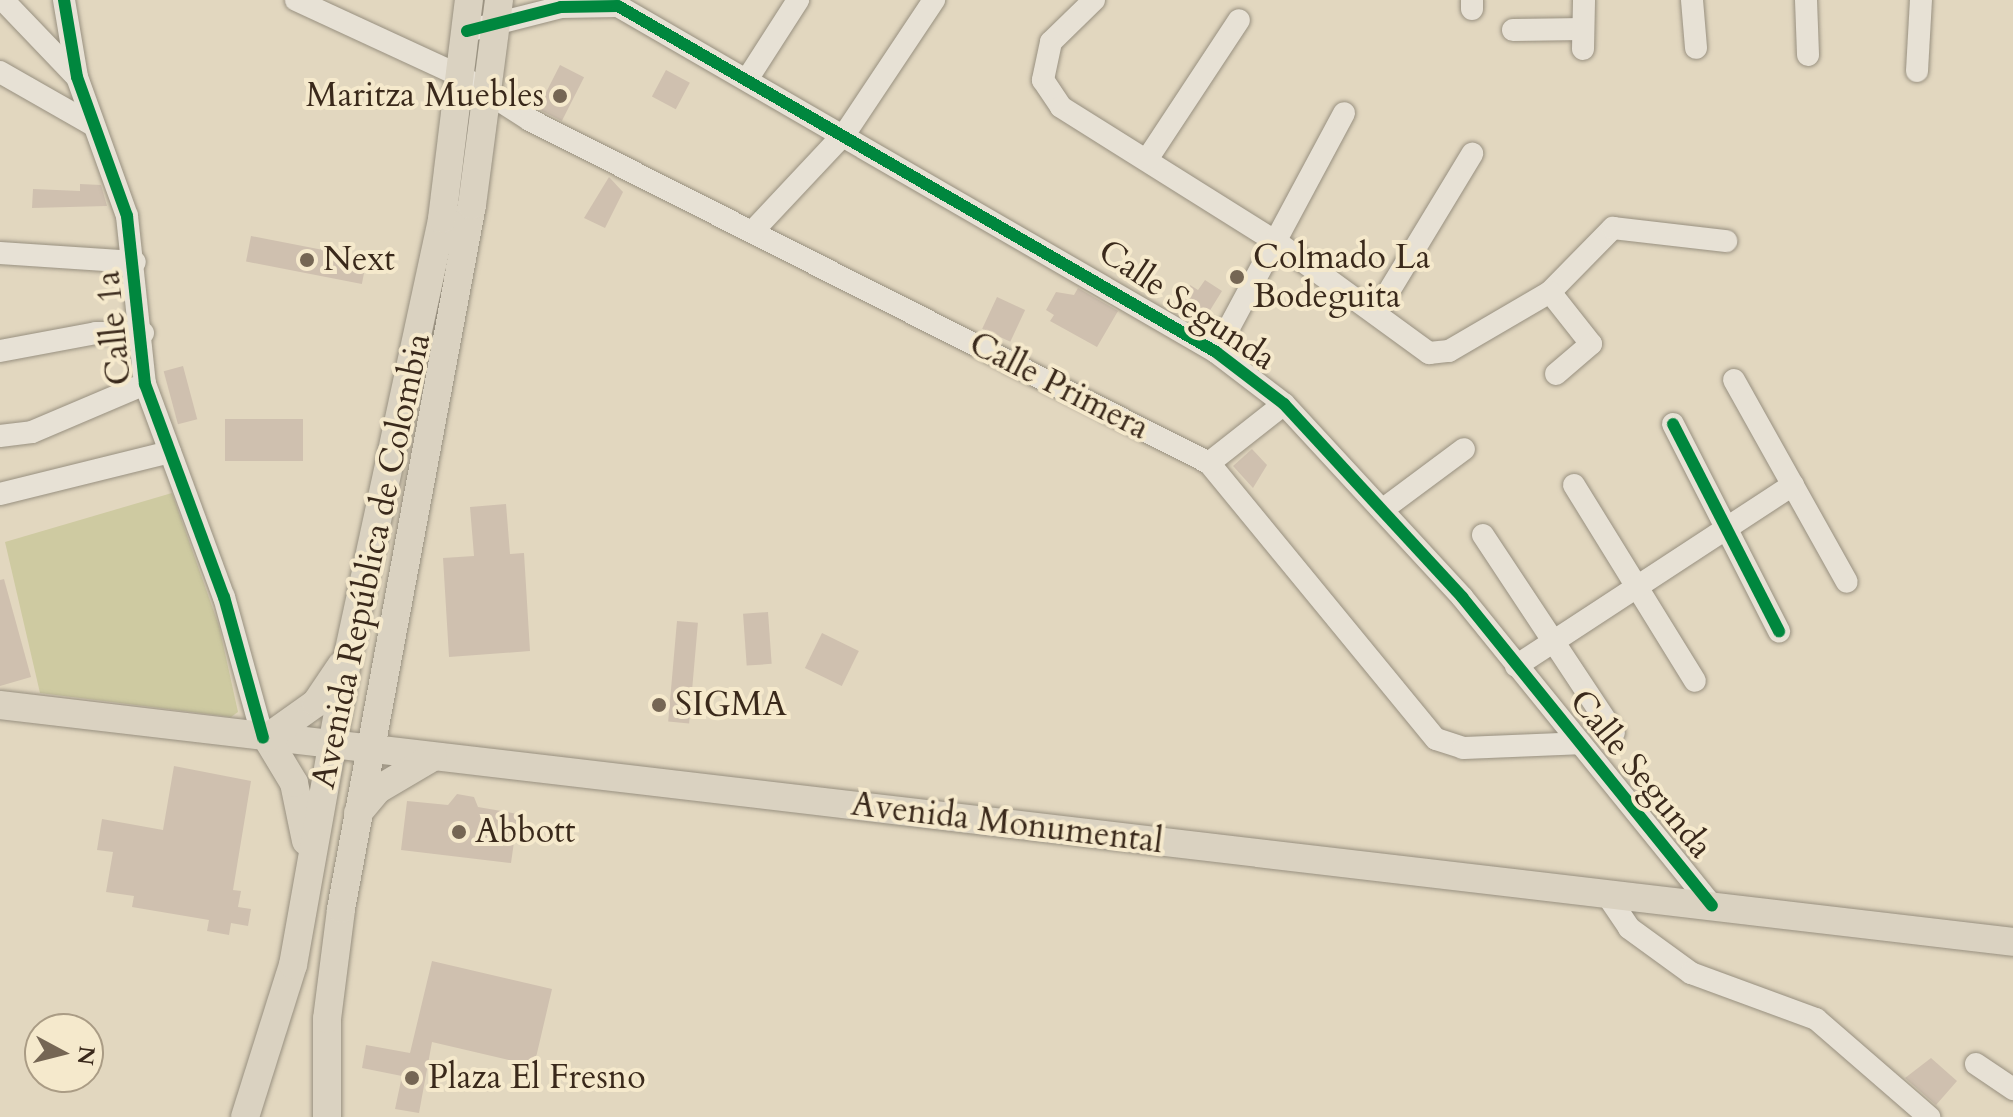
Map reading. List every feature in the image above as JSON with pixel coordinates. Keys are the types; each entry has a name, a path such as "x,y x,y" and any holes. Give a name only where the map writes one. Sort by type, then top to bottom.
{"main road":[{"name":"Avenida República de Colombia","path":"327,1117 330,995 450,250 469,0"},
{"name":"Avenida República de Colombia","path":"245,1117 293,965 308,866 349,650 489,95 499,12"},
{"path":"308,866 294,783 265,738 316,703 349,650"},
{"path":"358,813 377,790 433,757 391,725 378,699"},
{"name":"Avenida Monumental","path":"0,705 2013,942"}],"street":[{"path":"3,0 77,77"},
{"name":"Calle 1a","path":"64,0 77,77 127,216 143,333 145,384 229,611 265,738"},
{"name":"Calle Primera","path":"296,0 463,77 489,95 752,232 1209,463 1436,739 1463,748 1580,743"},
{"path":"748,78 798,0"},
{"path":"752,232 846,132 934,0"},
{"path":"1094,0 1051,42 1043,80 1061,107 1148,158 1439,354 1550,292 1613,228 1726,241"},
{"path":"1513,30 1583,39 1584,0"},
{"path":"1692,0 1696,48"},
{"path":"1806,0 1808,55"},
{"path":"1917,71 1921,0"},
{"name":"Calle Segunda","path":"467,31 499,12 620,3 846,132 1216,352 1284,404 1382,510 1516,666 1712,906"},
{"path":"1148,158 1239,20"},
{"path":"0,72 93,125"},
{"path":"1216,352 1278,243 1284,217 1344,113"},
{"path":"1377,311 1472,154"},
{"path":"0,253 135,262"},
{"path":"1550,292 1591,344 1556,374"},
{"path":"0,351 96,333 143,333"},
{"path":"1734,380 1847,582"},
{"path":"0,436 32,432 145,384"},
{"path":"1209,463 1284,404"},
{"path":"1673,424 1729,526 1779,631"},
{"path":"1382,510 1464,449"},
{"path":"0,494 170,452"},
{"path":"1574,485 1695,681"},
{"path":"1516,666 1793,485"},
{"path":"1483,535 1614,733"},
{"path":"1607,895 1629,928 1691,973 1816,1019 1929,1117"},
{"path":"1976,1064 2013,1089"}],"shaded area":[{"path":"172,493 219,626 238,712 231,717 40,693 5,542"}],"building":[{"name":"Maritza Muebles","path":"560,65 584,77 562,121 538,109"},
{"path":"666,70 690,83 676,109 652,96"},
{"path":"609,177 623,192 605,228 584,218"},
{"path":"80,184 101,185 107,206 32,208 33,189 80,191"},
{"name":"Next","path":"251,236 367,259 362,284 246,262"},
{"path":"1205,280 1222,291 1204,320 1178,305 1190,285 1198,290"},
{"path":"1078,288 1118,311 1097,347 1050,321 1054,315 1046,310 1056,292 1074,295"},
{"path":"997,297 1025,310 1010,342 982,329"},
{"path":"183,366 197,419 178,424 164,371"},
{"path":"225,419 303,419 303,461 225,461"},
{"path":"1252,449 1267,465 1253,488 1233,466"},
{"path":"506,504 510,554 524,553 530,651 449,657 443,558 474,556 470,507"},
{"path":"4,579 31,677 0,686 0,580"},
{"path":"768,612 772,664 747,666 743,614"},
{"path":"677,621 698,623 689,723 668,722"},
{"path":"822,633 859,651 842,686 805,668"},
{"path":"174,766 251,781 233,890 241,891 238,907 251,909 248,926 231,923 229,935 207,931 209,920 132,907 134,896 106,892 113,852 97,850 102,819 163,830"},
{"name":"Abbott","path":"457,794 474,797 478,807 518,814 511,863 401,850 407,801 448,805"},
{"path":"432,961 552,989 534,1066 432,1042 419,1113 395,1109 402,1076 362,1068 366,1045 410,1053"},
{"path":"1931,1058 1957,1081 1936,1105 1905,1078"}],"cycle path":[{"path":"64,0 77,77 127,216 145,384 224,597 263,738"},
{"path":"467,31 561,7 618,6 1216,352 1284,404 1462,597 1712,906"},
{"path":"1673,424 1779,631"}],"place":[{"name":"Maritza Muebles","path":"560,96"},
{"name":"Next","path":"307,260"},
{"name":"Colmado La Bodeguita","path":"1237,277"},
{"name":"SIGMA","path":"659,705"},
{"name":"Abbott","path":"459,832"},
{"name":"Plaza El Fresno","path":"412,1078"}]}
